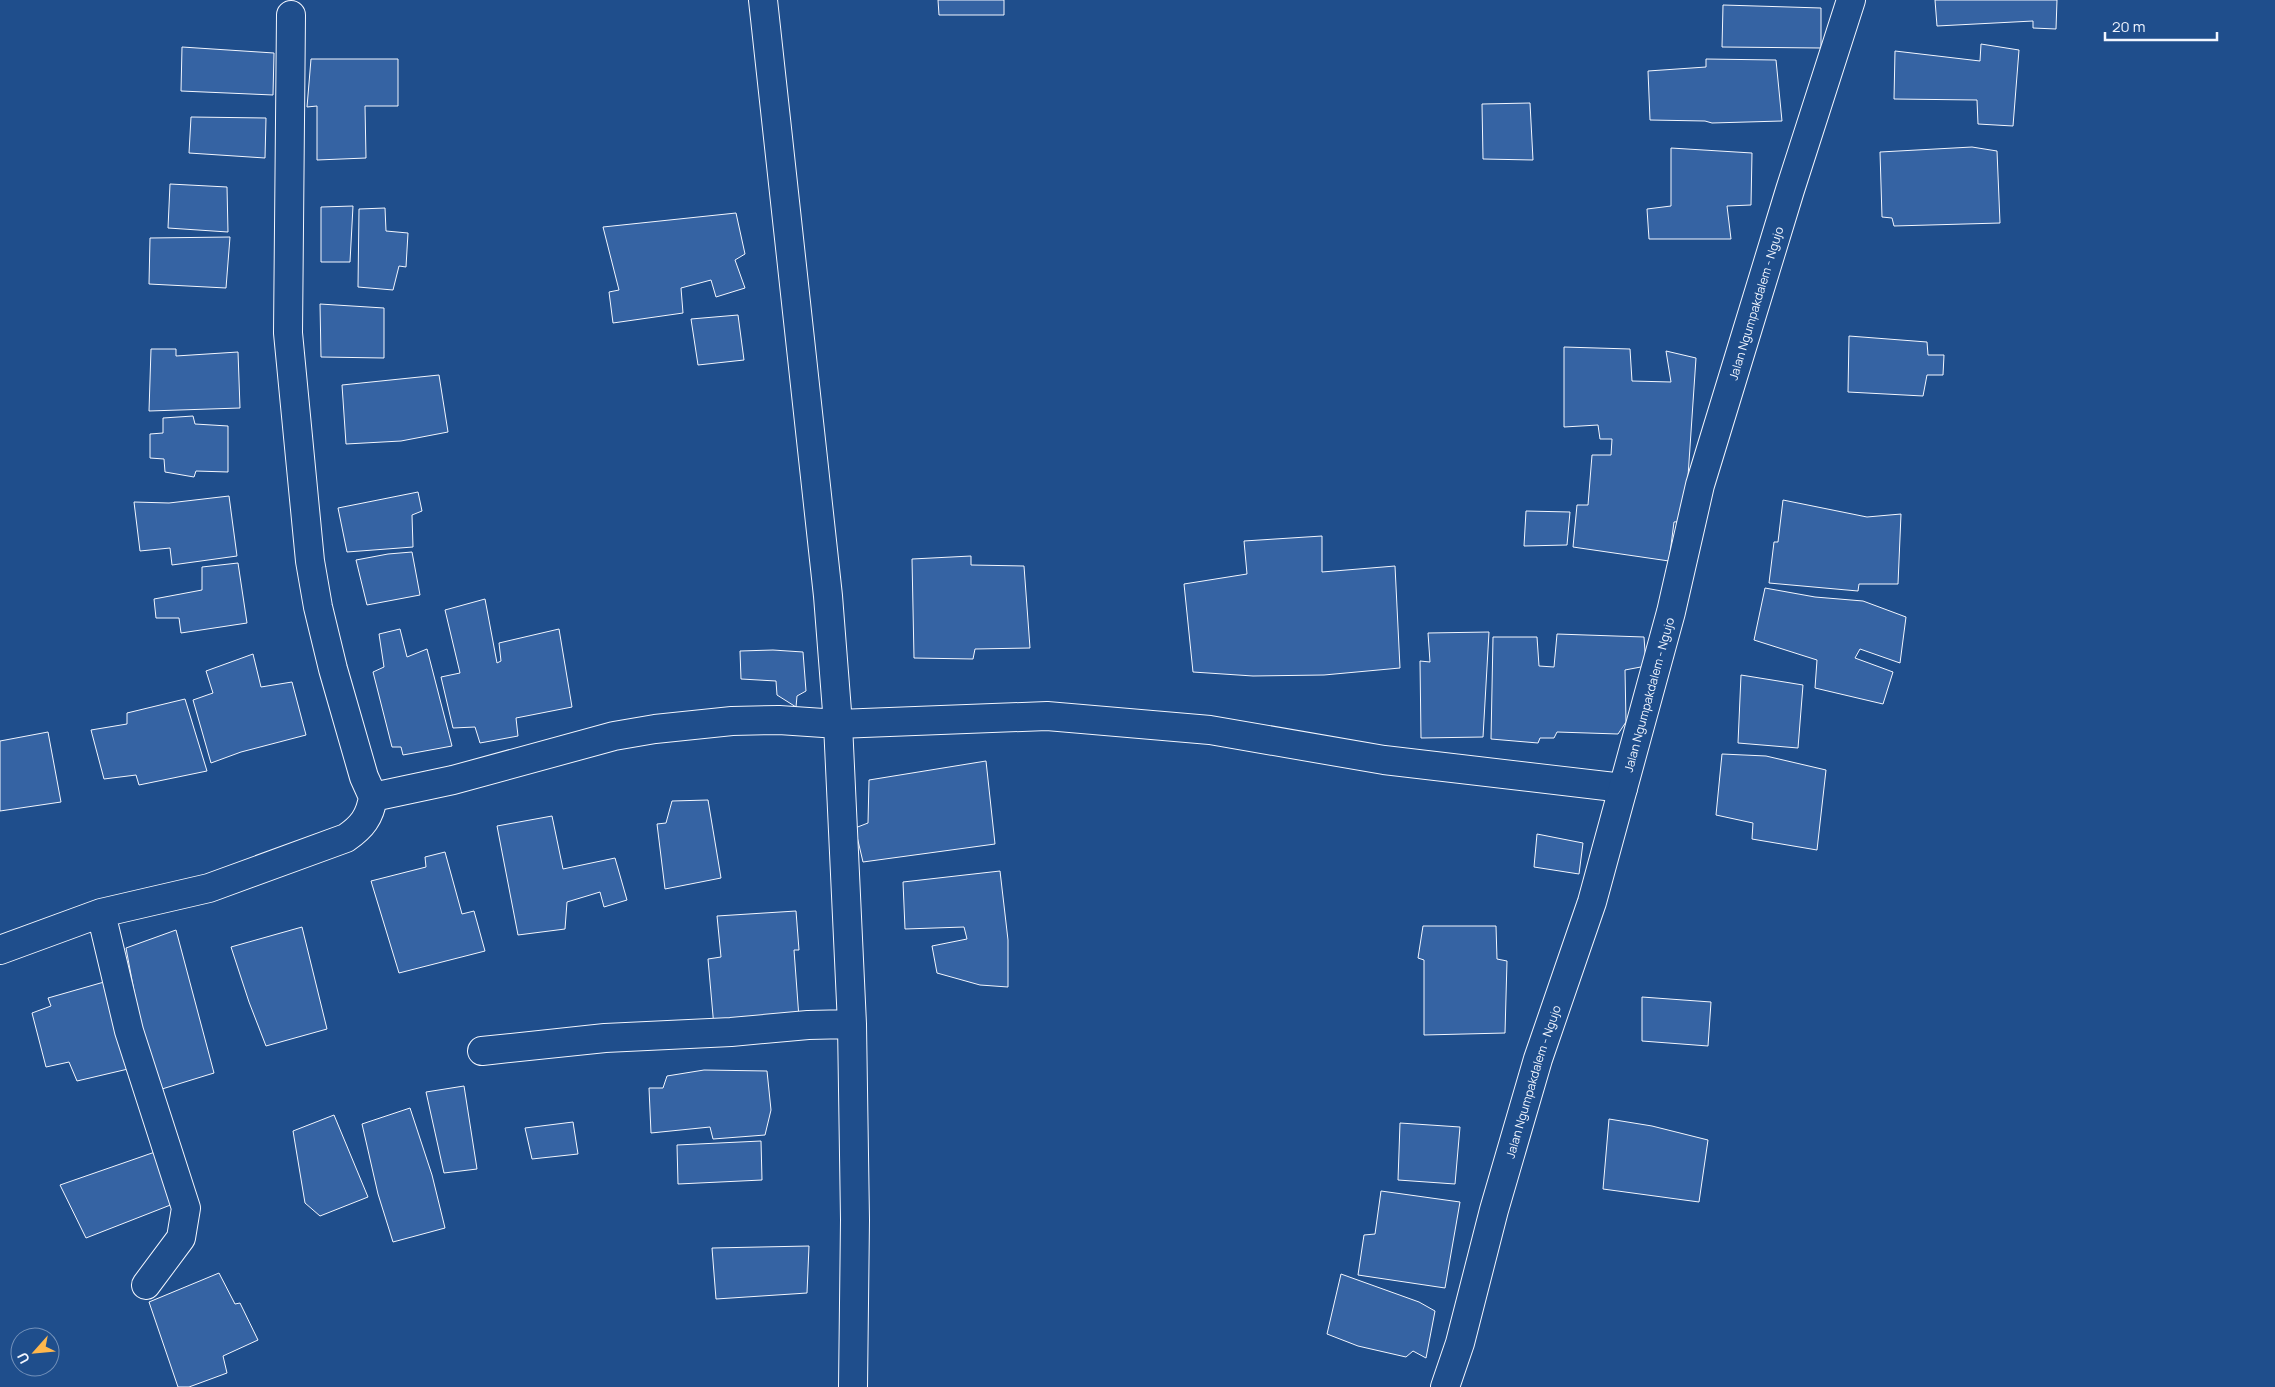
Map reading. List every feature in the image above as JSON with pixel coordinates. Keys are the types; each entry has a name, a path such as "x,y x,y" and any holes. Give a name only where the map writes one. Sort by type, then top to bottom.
{"street":[{"path":"763,0 826,577 838,724 852,1024 855,1220 853,1387"},
{"name":"Jalan Ngumpakdalem - Ngujo","path":"1444,1387 1460,1343 1494,1210 1538,1059 1592,902 1671,612 1700,485 1787,199 1851,0"},
{"path":"0,950 101,913 209,888 346,838 360,828 370,812 373,797 364,777 333,669 318,607 310,561 288,333 291,15"},
{"path":"373,797 453,780 614,736 655,729 732,721 779,720 838,724 1047,716 1191,728 1384,760 1623,788"},
{"path":"101,913 129,1031 186,1208 181,1238 146,1285"},
{"path":"482,1051 605,1038 852,1024"}],"building":[{"path":"938,0 1004,0 1004,15 939,15"},
{"path":"1935,0 2057,0 2056,29 2033,28 2033,21 1937,26"},
{"path":"1723,5 1821,8 1821,48 1722,47"},
{"path":"1981,44 2019,50 2013,126 1978,124 1977,100 1894,99 1895,51 1980,61"},
{"path":"182,47 274,53 273,95 181,91"},
{"path":"311,59 398,59 398,106 365,106 366,158 317,160 317,106 307,107"},
{"path":"1706,59 1776,60 1782,121 1712,123 1705,121 1650,120 1648,71 1706,67"},
{"path":"1530,103 1533,160 1483,159 1482,104"},
{"path":"191,117 266,118 265,158 189,153"},
{"path":"1972,147 1997,151 2000,223 1894,226 1892,218 1882,217 1880,152"},
{"path":"1671,148 1752,153 1751,205 1727,206 1731,239 1649,239 1647,209 1671,206"},
{"path":"170,184 227,187 228,232 168,228"},
{"path":"353,206 350,262 321,262 321,207"},
{"path":"385,208 386,231 408,233 406,267 399,266 393,290 358,287 359,209"},
{"path":"736,213 745,254 735,260 745,288 716,297 711,280 681,288 683,313 613,323 609,292 619,290 603,227"},
{"path":"230,237 226,288 149,284 150,238"},
{"path":"320,304 384,308 384,358 321,357"},
{"path":"738,315 744,360 698,365 691,319"},
{"path":"1849,336 1927,342 1928,355 1944,355 1943,375 1927,375 1923,396 1848,392"},
{"path":"1564,347 1630,349 1632,381 1671,382 1666,351 1696,358 1685,521 1674,522 1669,561 1573,547 1577,505 1588,505 1592,455 1611,455 1612,439 1600,439 1598,425 1564,427"},
{"path":"151,349 176,349 176,356 238,352 240,408 149,411"},
{"path":"439,375 448,432 401,441 346,444 342,385"},
{"path":"193,416 195,424 228,426 228,472 196,471 194,477 165,472 164,459 150,458 150,434 163,433 163,418"},
{"path":"418,492 422,511 412,515 413,547 347,552 338,508"},
{"path":"229,496 237,556 172,565 170,548 140,551 134,502 169,503"},
{"path":"1783,500 1867,517 1901,514 1898,584 1859,584 1858,591 1769,583 1774,542 1778,542"},
{"path":"1526,511 1570,512 1567,545 1524,546"},
{"path":"1322,536 1322,572 1395,566 1400,668 1324,675 1253,676 1193,672 1184,584 1247,574 1244,541"},
{"path":"412,552 420,595 367,605 356,560"},
{"path":"971,556 971,565 1024,566 1030,648 975,649 973,659 914,658 912,559"},
{"path":"238,563 247,623 181,633 179,618 156,618 154,599 202,590 202,567"},
{"path":"1765,588 1815,597 1863,601 1906,617 1900,663 1860,649 1855,658 1893,672 1883,704 1815,688 1817,660 1754,640"},
{"path":"485,599 497,663 501,661 499,643 559,629 572,707 516,718 518,736 480,743 475,727 453,728 441,677 460,673 445,610"},
{"path":"400,629 407,657 427,649 452,746 403,755 401,747 392,747 373,672 384,667 379,634"},
{"path":"1489,632 1483,737 1421,738 1420,661 1430,662 1428,633"},
{"path":"1557,634 1644,637 1646,666 1625,670 1626,722 1618,734 1557,732 1554,738 1540,738 1538,743 1491,739 1493,637 1537,637 1539,666 1554,667"},
{"path":"773,650 803,652 806,691 797,696 796,707 777,695 776,681 741,679 740,651"},
{"path":"253,654 261,687 292,682 306,735 241,752 211,763 193,700 213,693 206,671"},
{"path":"1741,675 1803,685 1798,748 1738,743"},
{"path":"185,699 207,771 139,785 136,775 104,779 91,730 127,724 127,713"},
{"path":"48,732 61,802 0,811 0,741"},
{"path":"1722,754 1766,756 1826,770 1817,850 1752,839 1753,823 1716,815"},
{"path":"986,761 995,844 863,862 855,828 868,823 869,780"},
{"path":"708,800 721,878 665,889 657,824 666,823 672,801"},
{"path":"552,816 563,869 615,858 627,900 604,907 600,892 567,902 565,929 518,935 497,826"},
{"path":"1537,834 1583,843 1579,874 1534,867"},
{"path":"445,852 462,914 474,911 485,951 399,973 371,881 426,867 425,857"},
{"path":"1000,871 1008,940 1008,987 980,985 937,973 932,946 967,939 964,927 905,929 903,882"},
{"path":"796,911 799,950 794,950 799,1018 714,1027 708,959 721,957 717,916"},
{"path":"1423,926 1496,926 1497,959 1507,961 1505,1033 1424,1035 1424,960 1418,958"},
{"path":"302,927 327,1029 266,1046 231,947"},
{"path":"176,930 214,1073 162,1089 144,1045 126,948"},
{"path":"104,982 128,1069 77,1081 69,1062 46,1067 32,1013 51,1006 48,998"},
{"path":"1642,997 1711,1002 1708,1046 1642,1041"},
{"path":"704,1070 767,1071 771,1110 765,1135 713,1139 710,1127 651,1133 649,1088 663,1088 667,1076"},
{"path":"464,1086 477,1169 444,1173 426,1092"},
{"path":"410,1108 432,1175 445,1228 393,1242 378,1194 362,1124"},
{"path":"334,1115 368,1197 320,1216 305,1203 293,1131"},
{"path":"1609,1119 1652,1126 1708,1140 1699,1202 1603,1189"},
{"path":"573,1122 578,1154 532,1159 525,1128"},
{"path":"1400,1123 1460,1127 1455,1184 1398,1180"},
{"path":"761,1141 762,1180 678,1184 677,1145"},
{"path":"155,1152 173,1204 86,1238 60,1185"},
{"path":"1381,1191 1460,1202 1445,1288 1358,1275 1364,1235 1375,1234"},
{"path":"809,1246 807,1293 716,1299 712,1248"},
{"path":"219,1273 235,1304 240,1303 258,1340 223,1356 227,1373 189,1387 178,1387 149,1302"},
{"path":"1341,1274 1419,1302 1435,1311 1426,1358 1413,1351 1406,1357 1358,1346 1327,1334"}]}
